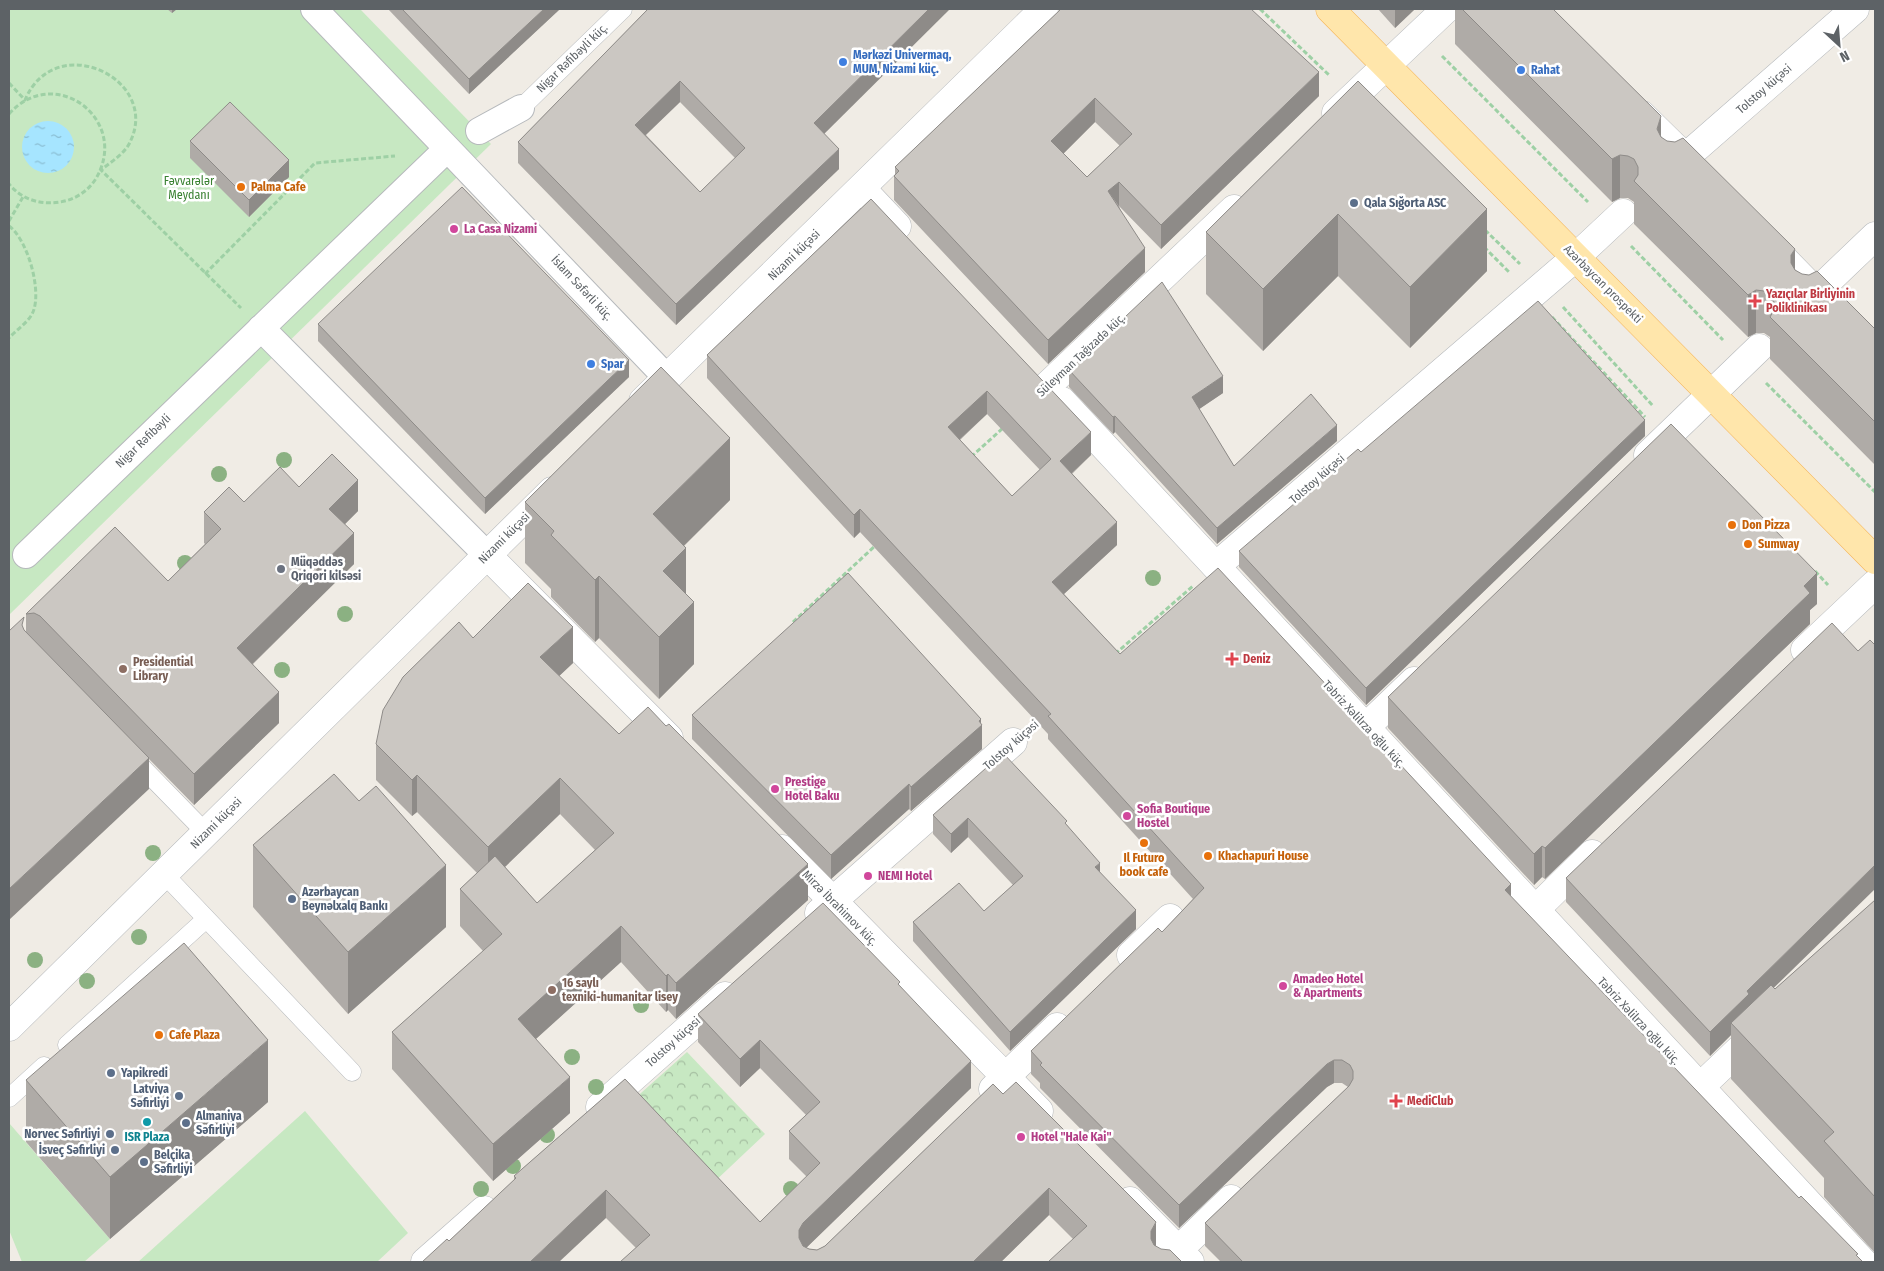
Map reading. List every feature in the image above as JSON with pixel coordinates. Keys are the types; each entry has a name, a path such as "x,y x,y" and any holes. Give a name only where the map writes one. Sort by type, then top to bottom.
{"main road":[{"name":"Azərbaycan prospekti","path":"1330,9 1875,560"}],"street":[{"name":"İslam Səfərli küç.","path":"314,9 447,149 498,199 667,378"},
{"name":"Nizami küçəsi","path":"626,419 1044,9"},
{"path":"1320,128 1446,9"},
{"name":"Tolstoy küçəsi","path":"1688,164 1855,9"},
{"path":"479,131 521,108"},
{"name":"Nigar Rəfibəyli","path":"26,555 447,149"},
{"path":"862,189 915,246"},
{"name":"Süleyman Tağızadə küç.","path":"1048,386 1256,189"},
{"name":"Tolstoy küçəsi","path":"1216,566 1576,257 1623,212"},
{"path":"1820,298 1875,236"},
{"path":"261,328 684,753"},
{"path":"1633,470 1759,348"},
{"name":"Təbriz Xəlilrza oğlu küç.","path":"1028,365 1863,1262"},
{"name":"Nizami küçəsi","path":"9,1027 570,473"},
{"path":"1788,667 1875,584"},
{"path":"1366,728 1430,666"},
{"name":"Tolstoy küçəsi","path":"804,927 1013,742"},
{"name":"Mirzə İbrahimov küç.","path":"762,830 1054,1125"},
{"path":"1536,909 1608,840"},
{"path":"1113,973 1170,918"},
{"name":"Tolstoy küçəsi","path":"581,1124 744,979"},
{"path":"977,1104 1077,1008"},
{"path":"1700,1087 1777,1014"},
{"path":"1115,1187 1178,1258 1248,1183"},
{"path":"425,1262 499,1196"}],"lane":[{"name":"Nigar Rəfibəyli küç.","path":"521,108 623,9"},
{"path":"1633,99 1688,164"},
{"path":"1765,232 1820,298"},
{"path":"122,747 206,833"},
{"path":"164,874 352,1072"},
{"path":"9,1098 206,919"}],"path":[{"path":"1260,9 1352,97"},
{"path":"25,100 32,84 44,74 64,66 90,65 105,71 121,85 130,97 135,110 135,125 131,141 121,154 101,170"},
{"path":"9,83 25,100"},
{"path":"9,114 25,100 44,94 62,95 80,102 94,115 103,132 106,151 101,170 91,186 78,196 63,202 47,204 23,197 9,184"},
{"path":"205,274 315,163 367,159"},
{"path":"101,170 261,328"},
{"path":"9,221 23,197"},
{"path":"9,226 23,242 35,282 37,300 32,315 9,338"},
{"path":"1482,226 1523,267"},
{"path":"1483,246 1670,434"},
{"path":"1559,303 1670,434"},
{"path":"967,461 1004,427"},
{"path":"792,624 879,542"},
{"path":"1811,568 1851,607"},
{"path":"1111,658 1194,586"}],"green space":[{"name":"Fəvvarələr Meydanı","path":"9,9 360,9 491,144 9,615"},
{"path":"687,1052 765,1134 712,1184 632,1101"},
{"path":"305,1111 408,1233 377,1262 138,1262"},
{"path":"9,1123 110,1239 84,1262 22,1262 9,1230"}],"water":[{"path":"43,121 53,121 67,128 74,142 74,152 67,166 53,173 43,173 33,169 26,162 22,152 22,142 26,132 33,125"}],"building":[{"path":"402,9 544,9 469,79"},
{"path":"648,9 929,9 814,123 839,149 676,304 518,142","holes":["680,81 745,148 700,192 635,125"]},
{"path":"1061,9 1251,9 1319,72 1161,225 1119,182 1108,191 1145,248 1048,340 894,176 899,171 895,167","holes":["1095,98 1132,134 1087,177 1051,141"]},
{"path":"1462,9 1553,9 1661,116 1657,129 1661,137 1667,141 1675,142 1683,138 1795,249 1791,255 1791,263 1795,270 1809,275 1817,271 1875,329 1875,422 1770,317 1774,310 1774,302 1770,294 1756,290 1748,295 1634,181 1638,175 1638,167 1634,159 1620,155 1612,159"},
{"path":"1358,81 1487,209 1410,287 1338,214 1263,289 1206,232"},
{"path":"230,102 289,160 249,200 190,141"},
{"path":"462,187 629,360 485,498 318,324"},
{"path":"871,199 1091,432 1060,461 1117,522 1052,582 1120,654 1218,568 1511,884 1505,890 1799,1198 1801,1196 1858,1254 1856,1255 1863,1262 1243,1262 1205,1223 1349,1086 1353,1079 1353,1071 1350,1065 1342,1060 1334,1060 1327,1064 1179,1205 1040,1065 1042,1063 1031,1051 1158,928 1162,932 1204,888 1048,716 1051,714 860,509 854,515 707,355","holes":["987,391 1051,459 1012,496 948,427"]},
{"path":"1162,282 1223,376 1192,397 1234,466 1311,394 1337,425 1217,528 1115,416 1113,417 1069,370"},
{"path":"1538,301 1645,420 1366,688 1239,551 1358,449 1361,452"},
{"path":"661,367 730,438 653,514 686,548 663,571 694,602 659,637 599,576 595,580 551,535 554,531 525,502"},
{"path":"1671,424 1817,573 1804,586 1810,593 1545,848 1542,846 1534,854 1388,697"},
{"path":"332,454 358,480 329,509 354,533 237,648 279,692 194,774 40,616 34,613 26,614 115,527 168,581 221,529 204,512 229,487 244,502 280,467 299,487"},
{"path":"848,573 981,719 979,721 982,725 911,787 909,784 831,855 692,715"},
{"path":"528,583 573,627 540,657 619,734 648,707 666,726 669,724 808,864 676,983 668,974 666,976 621,926 518,1019 570,1077 493,1144 392,1032 502,934 460,889 495,856 537,903 614,833 560,778 488,847 417,775 412,780 376,744 383,710 403,677 459,622 473,638"},
{"path":"24,617 22,625 24,630 149,758 9,889 9,631"},
{"path":"1832,623 1858,651 1870,640 1875,645 1875,865 1747,991 1749,994 1710,1032 1566,878"},
{"path":"1003,753 1067,821 1065,823 1100,863 1095,867 1136,910 1010,1032 913,922 959,883 984,911 1023,876 968,818 951,834 933,815"},
{"path":"334,774 359,801 376,786 446,865 348,952 253,845"},
{"path":"1875,900 1875,1197 1824,1141 1834,1132 1731,1023 1771,985 1775,989"},
{"path":"823,903 900,982 898,984 971,1061 803,1223 799,1230 799,1238 803,1246 817,1250 825,1246 993,1084 1003,1094 1016,1082 1156,1222 1151,1231 1151,1239 1154,1245 1161,1249 1170,1250 1182,1262 1048,1262 1087,1226 1049,1188 973,1262 620,1262 650,1235 606,1190 530,1262 422,1262 447,1239 449,1241 516,1178 514,1176 625,1079 760,1222 820,1163 789,1131 820,1102 760,1040 740,1059 698,1014"},
{"path":"184,943 268,1040 110,1177 26,1080"}],"place":[{"name":"Mərkəzi Univermaq, MUM, Nizami küç.","path":"843,62"},
{"name":"Rahat","path":"1521,70"},
{"name":"Palma Cafe","path":"241,187"},
{"name":"Qala Sığorta ASC","path":"1354,203"},
{"name":"La Casa Nizami","path":"454,229"},
{"name":"Yazıçılar Birliyinin Poliklinikası","path":"1755,301"},
{"name":"Spar","path":"591,364"},
{"name":"Don Pizza","path":"1732,525"},
{"name":"Sumway","path":"1748,544"},
{"name":"Müqəddəs Qriqori kilsəsi","path":"281,569"},
{"name":"Deniz","path":"1232,659"},
{"name":"Presidential Library","path":"123,669"},
{"name":"Prestige Hotel Baku","path":"775,789"},
{"name":"Sofia Boutique Hostel","path":"1127,816"},
{"name":"Il Futuro book cafe","path":"1144,843"},
{"name":"Khachapuri House","path":"1208,856"},
{"name":"NEMI Hotel","path":"868,876"},
{"name":"Azərbaycan Beynəlxalq Bankı","path":"292,899"},
{"name":"Amadeo Hotel & Apartments","path":"1283,986"},
{"name":"16 saylı texniki-humanitar lisey","path":"552,990"},
{"name":"Cafe Plaza","path":"159,1035"},
{"name":"Yapikredi","path":"111,1073"},
{"name":"Latviya Səfirliyi","path":"179,1096"},
{"name":"MediClub","path":"1396,1101"},
{"name":"ISR Plaza","path":"147,1122"},
{"name":"Almaniya Səfirliyi","path":"186,1123"},
{"name":"Norvec Səfirliyi","path":"110,1134"},
{"name":"Hotel \"Hale Kai\"","path":"1021,1137"},
{"name":"İsveç Səfirliyi","path":"115,1150"},
{"name":"Belçika Səfirliyi","path":"144,1162"}]}
